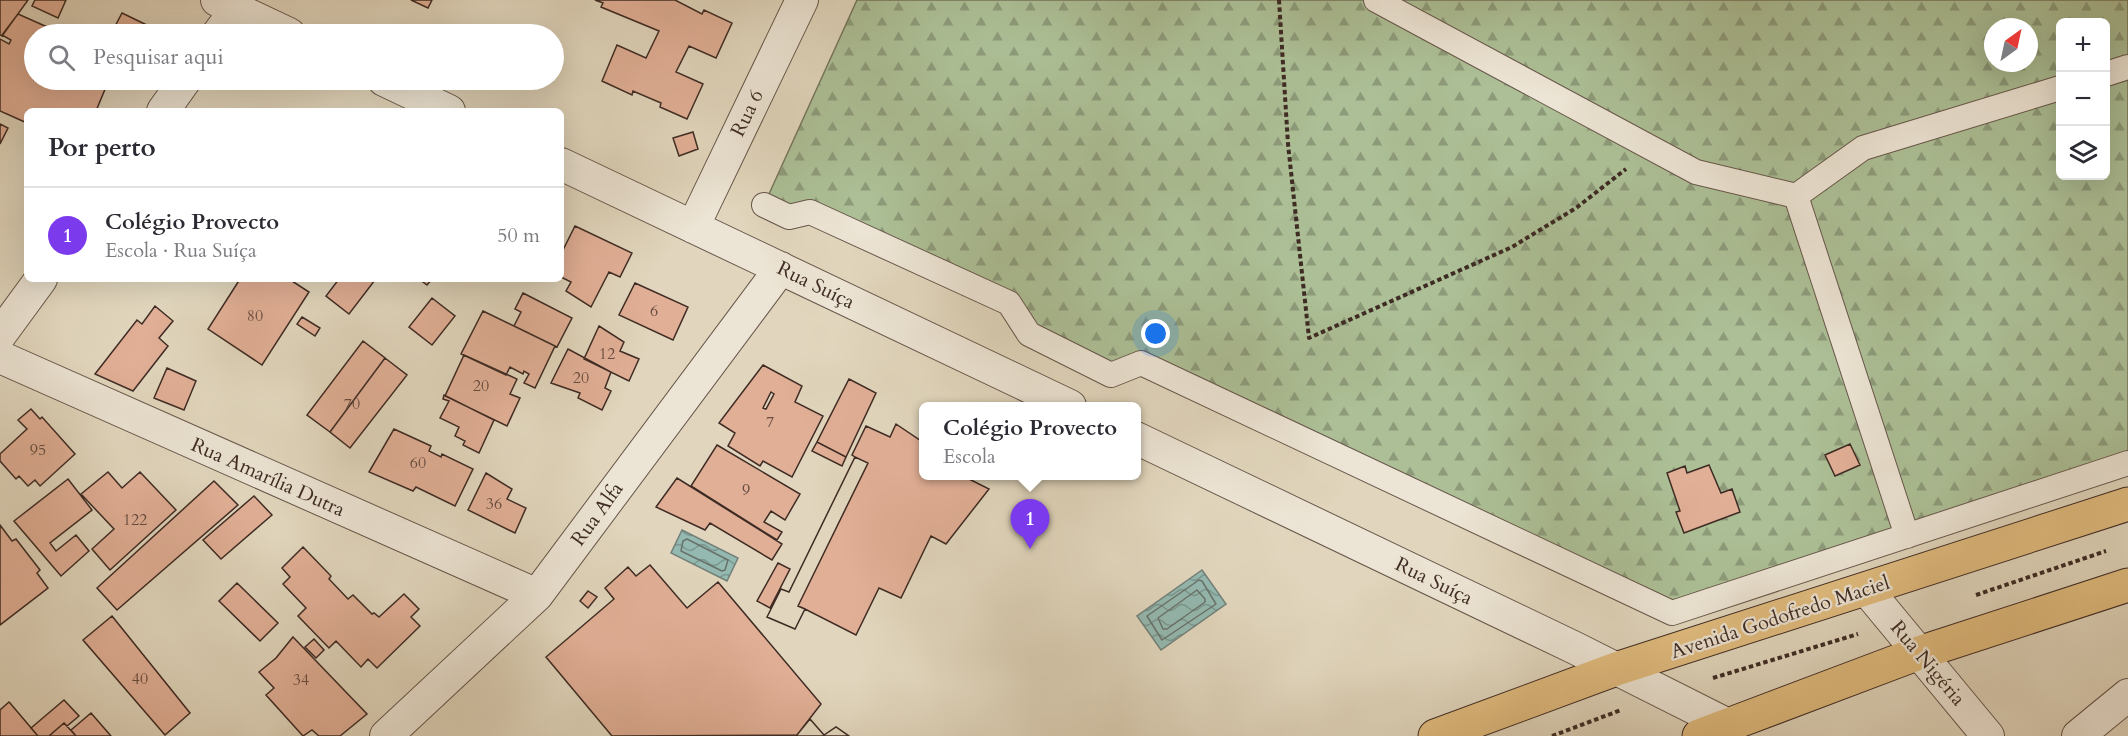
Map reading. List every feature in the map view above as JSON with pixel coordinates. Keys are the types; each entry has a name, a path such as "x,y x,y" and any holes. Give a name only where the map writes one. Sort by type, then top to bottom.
{"main road":[{"name":"Avenida Godofredo Maciel","path":"1435,736 1616,669 2128,504"},
{"path":"1700,736 1919,653 2128,585"}],"street":[{"name":"Rua 6","path":"693,227 802,0"},
{"path":"1376,0 1696,171 1796,196 1863,148 2056,90"},
{"path":"221,24 227,5 268,24"},
{"path":"2110,73 2128,67"},
{"path":"165,108 179,90"},
{"path":"405,90 443,108"},
{"name":"Rua Suíça","path":"564,165 1062,402"},
{"path":"1796,196 1907,536"},
{"path":"764,205 789,217 810,212 1008,303 1029,334 1112,375 1141,363 1672,613 2128,464"},
{"name":"Rua Alfa","path":"386,736 537,595 781,268"},
{"path":"0,335 39,282"},
{"name":"Rua Amarília Dutra","path":"0,357 537,595"},
{"name":"Rua Suíça","path":"1141,440 1730,726"},
{"name":"Rua Nigéria","path":"1867,590 1988,736"},
{"path":"2079,736 2128,695"}],"path":[{"path":"1279,0 1288,144 1309,338 1512,246 1576,208 1653,148"},
{"path":"1969,597 2108,550"},
{"name":"Avenida Godofredo Maciel","path":"1552,736 1665,694 1894,623"}],"green space":[{"path":"857,0 2128,0 2128,463 1672,613 1141,364 1111,375 1029,334 1008,303 764,205"}],"water":[{"path":"682,530 738,558 727,581 671,553"},
{"path":"1202,570 1226,604 1161,650 1137,616"}],"building":[{"path":"0,0 28,0 2,36 0,35"},
{"path":"35,0 66,0 58,18 32,6"},
{"path":"411,0 432,0 428,8"},
{"path":"595,0 675,0 702,14 704,10 732,23 716,58 689,46 676,72 703,84 687,119 660,107 661,103 633,91 632,95 602,81 617,45 646,58 659,31 601,7 603,3"},
{"path":"122,13 145,24 116,24"},
{"path":"18,14 40,24 24,24 24,90 105,90 97,108 24,108 24,122 0,111 0,39 9,44 11,40 2,35"},
{"path":"0,124 8,128 0,144"},
{"path":"693,132 698,149 679,156 673,138"},
{"path":"575,226 632,253 620,277 609,272 591,307 566,291 571,282 564,278 564,248"},
{"path":"238,282 294,282 309,292 262,365 208,329"},
{"path":"337,282 373,282 349,314 326,296"},
{"path":"635,283 688,307 673,340 619,315"},
{"path":"523,293 572,318 557,347 514,326 521,312 515,309"},
{"path":"432,298 455,316 432,345 409,327"},
{"path":"155,306 173,321 159,338 168,346 133,391 95,374 137,320 142,324"},
{"path":"483,311 555,346 535,388 524,383 529,374 524,371 523,374 510,367 506,375 461,354"},
{"path":"302,317 320,328 315,336 297,324"},
{"path":"599,326 624,342 620,351 639,359 629,381 584,359"},
{"path":"363,341 385,358 330,432 307,415"},
{"path":"568,349 611,372 605,388 611,391 602,410 578,398 580,393 551,383"},
{"path":"464,355 517,379 510,394 520,398 507,426 445,396"},
{"path":"385,358 407,375 350,448 330,432"},
{"path":"763,365 802,386 795,402 823,416 792,477 763,461 760,466 728,446 735,433 719,423","holes":["771,392 774,394 766,409 763,408"]},
{"path":"167,368 196,381 184,410 154,398"},
{"path":"849,379 876,393 846,457 817,442"},
{"path":"444,395 494,420 479,453 463,445 465,441 455,436 459,427 440,418 449,401 443,399"},
{"path":"31,409 40,419 42,417 75,454 40,486 35,480 28,486 19,476 16,479 0,461 0,454 27,429 18,420"},
{"path":"896,424 919,440 919,480 971,480 989,489 946,544 931,536 901,598 879,588 856,635 805,609 795,629 767,617 781,589 789,592 855,457 852,455 866,426 890,437"},
{"path":"394,429 431,446 429,451 441,457 442,454 473,469 455,506 416,487 413,491 369,472"},
{"path":"817,442 846,457 842,466 812,451"},
{"path":"1850,444 1860,465 1835,476 1825,455"},
{"path":"717,445 800,494 785,520 771,511 764,522 782,532 777,540 691,486"},
{"path":"855,457 868,463 798,606 805,609 795,629 767,617 781,589 789,592"},
{"path":"1709,465 1721,493 1732,489 1740,512 1684,533 1676,512 1680,511 1667,473 1685,466 1687,473"},
{"path":"108,472 122,488 140,472 176,510 110,570 92,549 114,529 81,494"},
{"path":"486,473 512,489 507,499 526,508 515,533 468,510"},
{"path":"677,478 782,544 772,560 710,523 705,530 656,507"},
{"path":"68,479 92,510 50,543 56,551 76,535 89,551 61,576 14,521"},
{"path":"214,481 238,505 117,610 97,588"},
{"path":"254,496 272,515 221,559 203,540"},
{"path":"0,525 12,541 16,539 40,570 37,573 48,588 0,625"},
{"path":"303,547 331,576 329,579 348,599 353,595 372,614 379,617 404,594 419,609 411,617 420,626 377,668 368,659 361,667 336,641 329,648 298,616 306,608 283,584 290,577 282,568"},
{"path":"778,563 790,569 770,608 757,601"},
{"path":"650,565 687,608 718,582 821,704 797,735 612,736 546,657 614,599 605,588 628,567 636,576"},
{"path":"237,583 278,623 260,641 219,601"},
{"path":"588,591 597,597 588,608 580,601"},
{"path":"112,616 190,713 165,735 83,640"},
{"path":"293,637 367,714 340,736 319,736 312,730 303,736 266,695 274,688 259,672 276,658"},
{"path":"314,639 324,650 316,658 305,647"},
{"path":"64,700 79,716 67,726 64,723 49,736 38,736 31,728"},
{"path":"9,702 38,736 0,736 0,710"},
{"path":"91,713 111,736 76,736 71,730"},
{"path":"810,719 824,735 836,727 849,736 796,736"},
{"path":"810,719 824,735 836,727 849,736 796,736"},
{"path":"64,723 76,736 49,736"}],"place":[{"name":"Colégio Provecto","path":"1030,549"}]}
